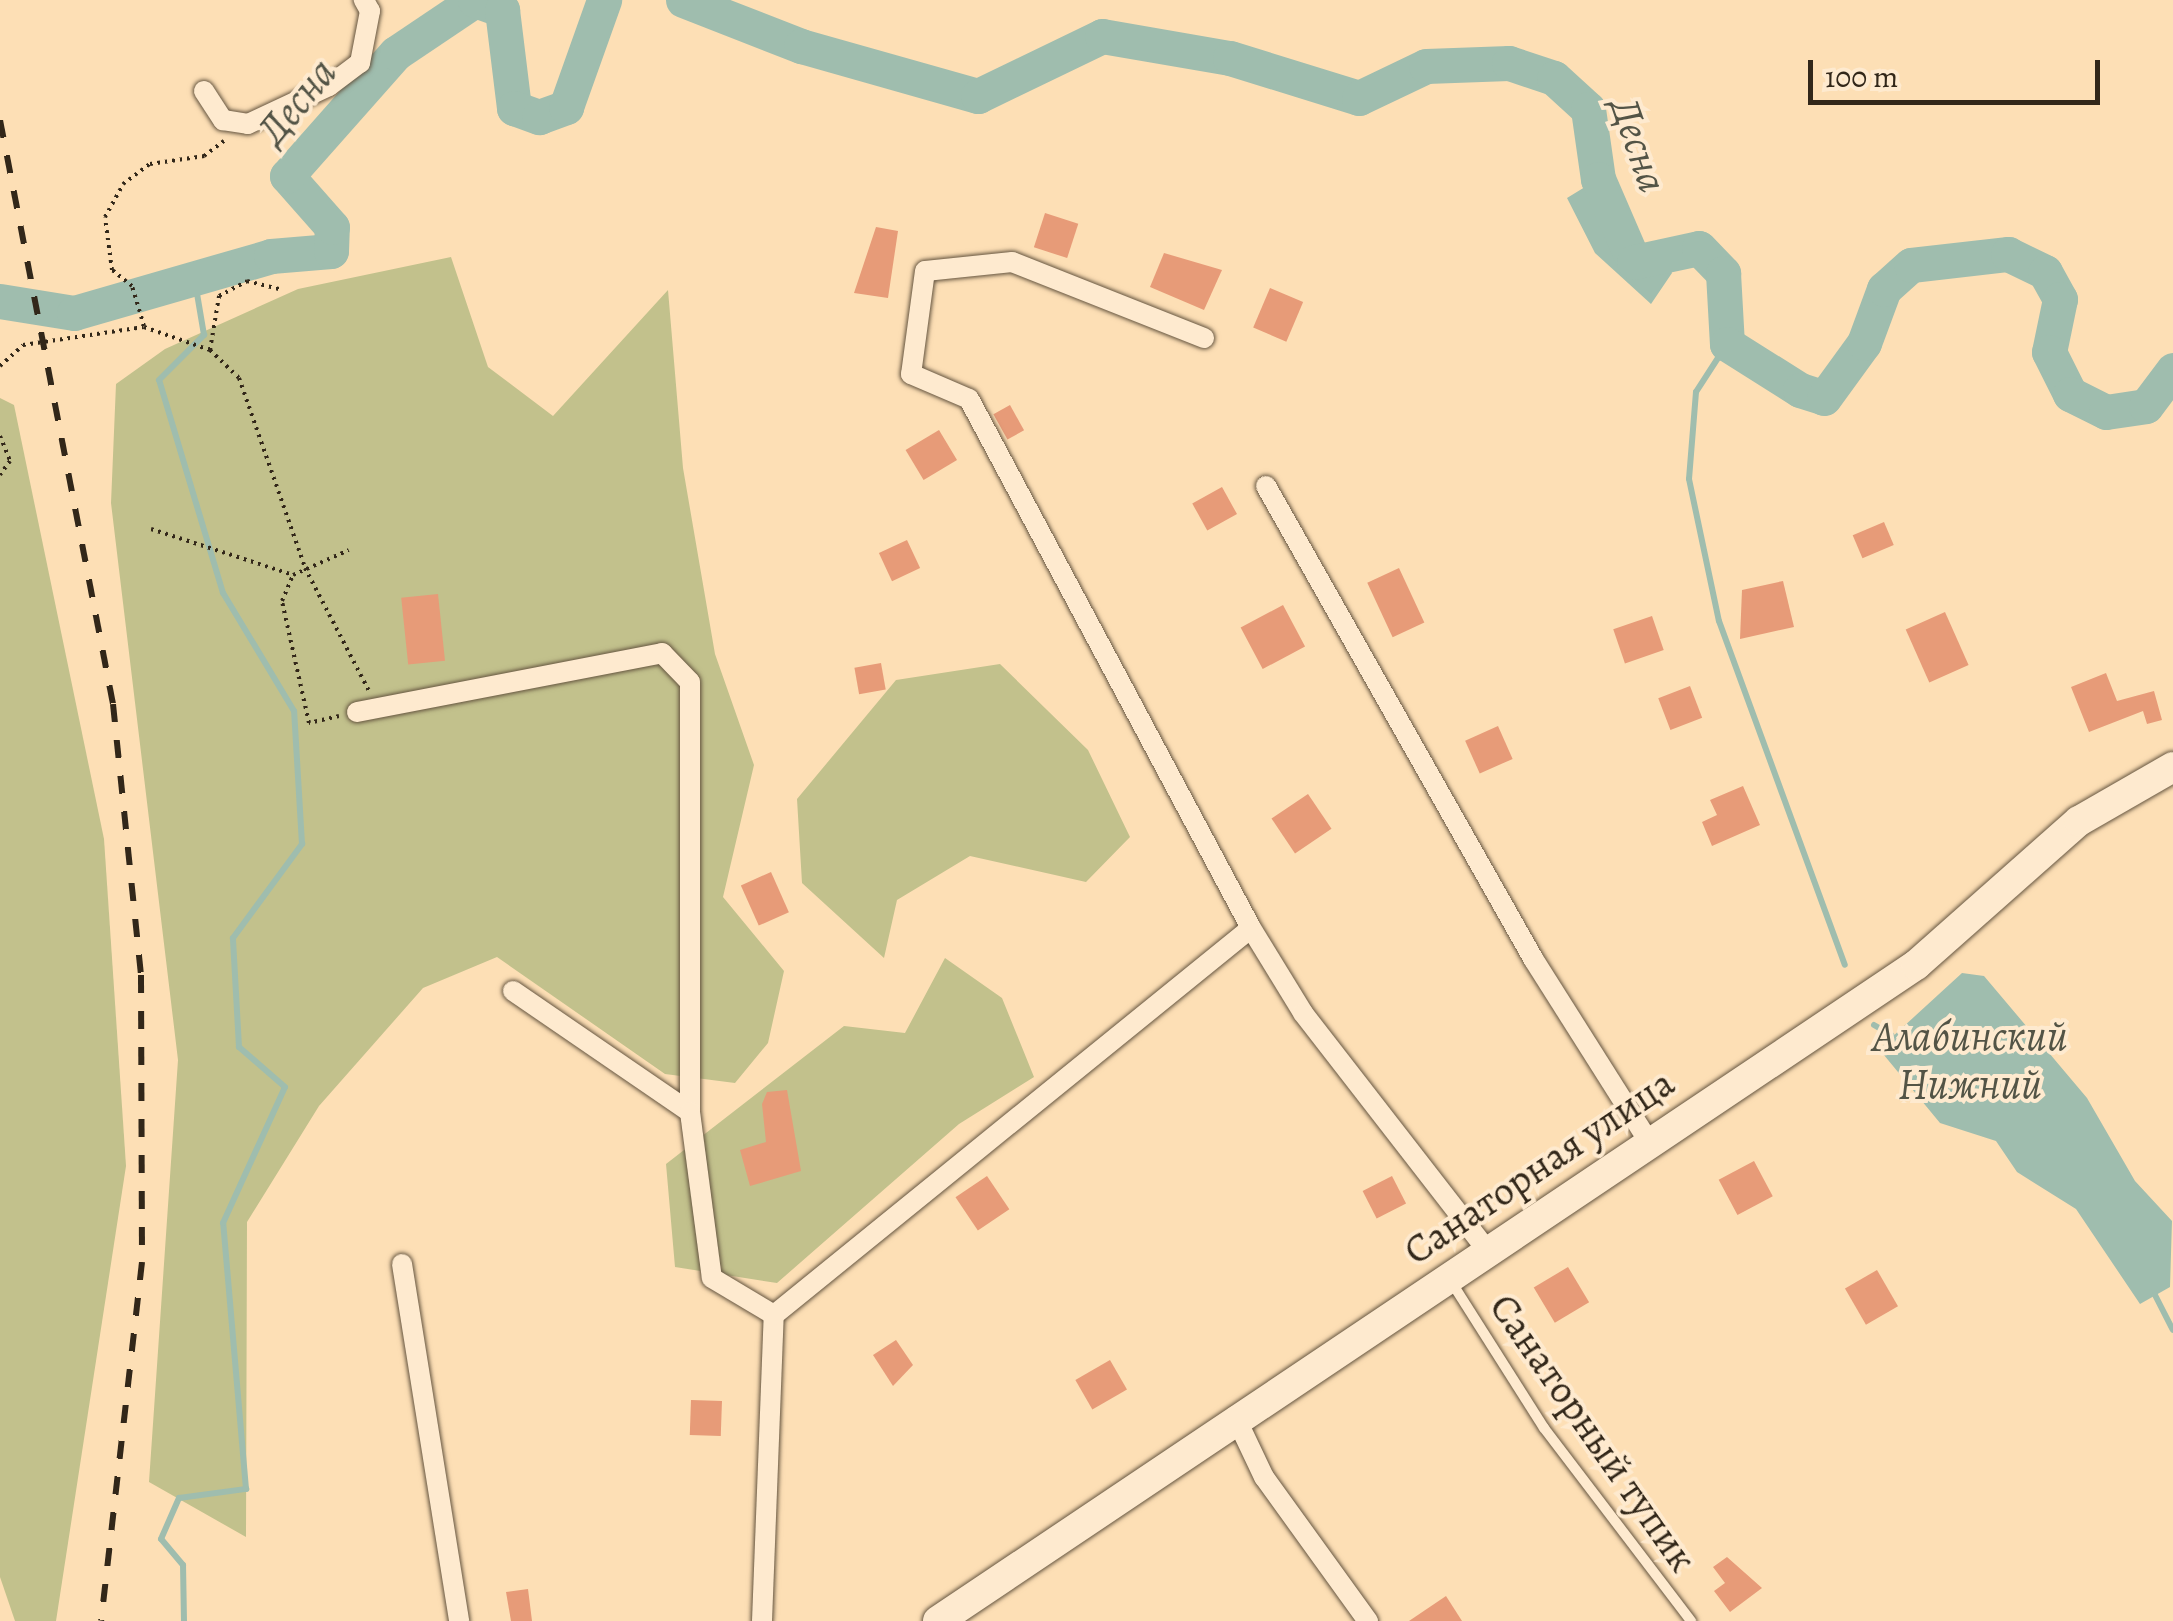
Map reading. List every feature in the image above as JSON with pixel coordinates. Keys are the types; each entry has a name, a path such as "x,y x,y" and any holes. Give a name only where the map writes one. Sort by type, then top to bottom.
{"street":[{"path":"204,91 222,120 248,124 360,63 370,11 364,0"},
{"path":"1204,338 1012,262 925,270 911,374 969,399 1251,928 1303,1013 1487,1250"},
{"path":"1266,486 1534,960 1648,1140"},
{"path":"357,712 662,653 690,682 690,1112 712,1278 774,1314"},
{"name":"Санаторная улица","path":"938,1621 1235,1416 1449,1278 1648,1140 1916,965 2079,820 2173,767"},
{"path":"762,1621 774,1314 1251,928"},
{"path":"514,992 690,1112"},
{"path":"402,1264 459,1621"},
{"path":"1235,1416 1264,1477 1368,1621"}],"lane":[{"name":"Санаторный тупик","path":"1449,1278 1544,1428 1691,1621"}],"path":[{"path":"144,327 138,303 112,270 106,217 123,184 150,164 204,156 248,124"},
{"path":"210,350 219,296 247,281 282,290"},
{"path":"0,366 22,345 144,327 191,336 210,350 238,378 305,568 378,708"},
{"path":"0,436 10,461 0,475"},
{"path":"151,529 293,576"},
{"path":"349,550 293,576 282,600 308,722 357,712"}],"shaded area":[{"path":"451,257 488,367 553,416 668,290 683,468 715,654 754,765 723,897 784,971 768,1043 735,1083 665,1074 497,957 423,988 319,1106 247,1222 246,1537 149,1482 178,1060 111,503 116,384 165,349 298,289"},
{"path":"0,398 14,405 104,839 126,1166 56,1621 15,1621 0,1577"},
{"path":"1000,664 1088,750 1130,837 1086,882 970,856 897,900 884,958 802,883 797,799 896,680"},
{"path":"945,958 1002,998 1034,1077 959,1124 777,1283 675,1267 666,1164 844,1026 905,1033"}],"water":[{"path":"1598,179 1634,262 1663,251 1672,273 1651,304 1595,253 1567,198"},
{"name":"Алабинский Нижний","path":"1962,973 1984,976 2087,1098 2135,1181 2172,1221 2170,1287 2140,1304 2076,1209 2017,1172 1996,1141 1940,1123 1879,1049"}],"building":[{"path":"1045,213 1078,224 1067,258 1034,247"},
{"path":"876,227 898,231 888,298 854,293"},
{"path":"1164,253 1222,270 1204,310 1150,287"},
{"path":"1270,288 1303,302 1286,342 1253,328"},
{"path":"1010,405 1024,430 1007,440 993,414"},
{"path":"939,430 957,460 924,480 906,450"},
{"path":"1222,487 1237,514 1207,531 1192,503"},
{"path":"1884,522 1894,545 1862,558 1853,535"},
{"path":"907,540 920,568 892,581 879,553"},
{"path":"1399,568 1424,622 1393,637 1367,583"},
{"path":"1783,581 1794,627 1740,639 1742,590"},
{"path":"438,594 445,661 408,665 401,598"},
{"path":"1283,605 1305,646 1263,669 1241,628"},
{"path":"1945,612 1969,665 1929,682 1906,629"},
{"path":"1652,616 1664,650 1625,663 1613,629"},
{"path":"881,663 886,690 859,694 854,668"},
{"path":"2106,673 2117,701 2154,691 2162,720 2147,724 2143,711 2089,732 2071,687"},
{"path":"1690,686 1702,718 1670,730 1658,698"},
{"path":"1498,726 1513,759 1480,774 1465,741"},
{"path":"1743,786 1760,825 1712,846 1702,822 1717,815 1710,800"},
{"path":"1308,794 1331,829 1295,853 1272,819"},
{"path":"771,872 789,912 759,926 741,885"},
{"path":"787,1090 801,1171 750,1186 740,1150 766,1142 762,1104 767,1092"},
{"path":"1754,1161 1773,1196 1737,1215 1719,1180"},
{"path":"987,1176 1009,1209 978,1230 955,1197"},
{"path":"1392,1176 1406,1204 1377,1219 1363,1191"},
{"path":"1568,1267 1589,1302 1555,1323 1534,1288"},
{"path":"1877,1270 1898,1306 1866,1325 1845,1288"},
{"path":"896,1340 913,1365 893,1386 873,1355"},
{"path":"1110,1360 1127,1389 1092,1409 1075,1380"},
{"path":"691,1400 722,1401 721,1436 690,1435"},
{"path":"1727,1557 1762,1588 1730,1612 1714,1591 1725,1583 1713,1567"},
{"path":"528,1589 532,1621 511,1621 506,1592"},
{"path":"1446,1596 1462,1621 1409,1621"}],"waterway":[{"name":"Десна","path":"0,301 74,313 271,256 331,251 332,227 287,176 396,53 475,0 502,10 514,108 539,117 566,107 604,0"},
{"name":"Десна","path":"683,0 801,46 978,96 1102,36 1230,58 1359,98 1426,66 1509,63 1554,78 1588,109 1598,179 1634,262 1699,248 1723,273 1727,344 1800,390 1824,398 1864,343 1884,289 1911,265 2008,254 2045,272 2060,299 2049,352 2070,394 2106,412 2146,406 2173,370"},
{"path":"184,1621 183,1565 161,1539 179,1498 246,1489 223,1223 285,1087 239,1047 233,938 302,844 294,711 223,593 159,380 204,335 194,276"},
{"path":"1727,344 1696,392 1689,479 1719,621 1845,965"},
{"path":"1874,1025 1891,1035"},
{"path":"2155,1295 2173,1330"}],"railway":[{"path":"0,120 113,704 141,975 142,1262 101,1621"}]}
